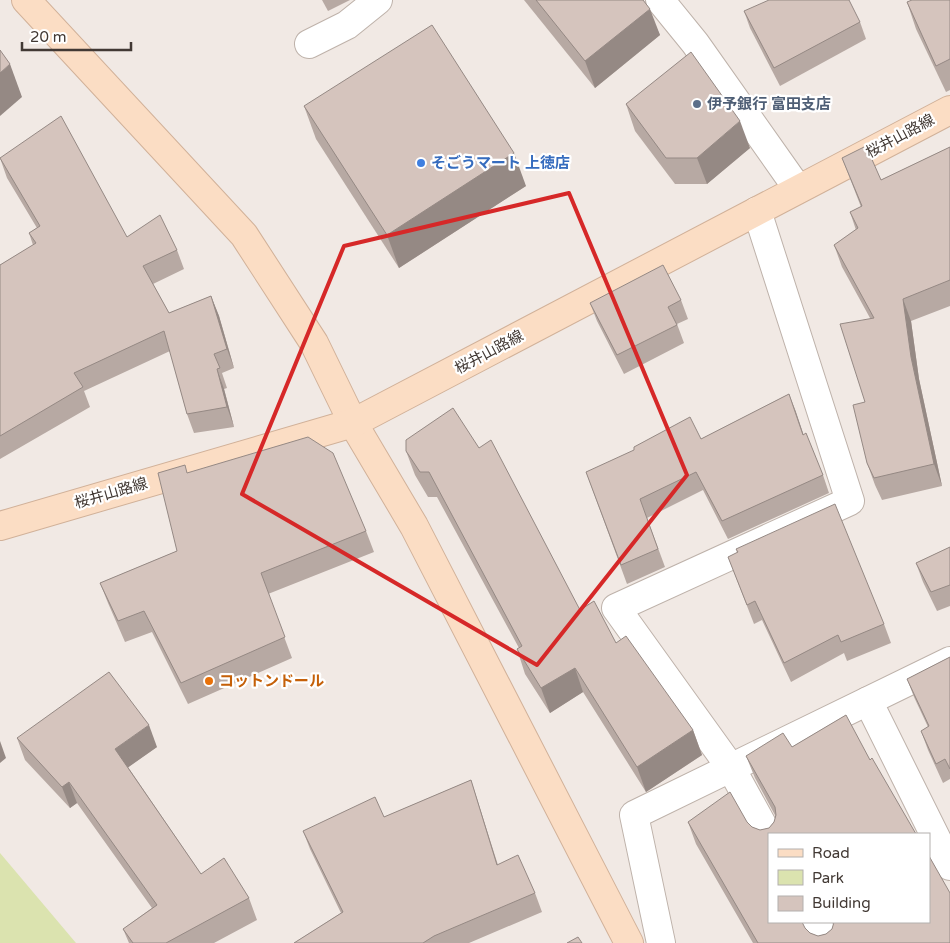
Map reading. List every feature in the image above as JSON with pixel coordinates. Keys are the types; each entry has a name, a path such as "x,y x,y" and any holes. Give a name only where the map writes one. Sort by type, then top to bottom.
{"street":[{"path":"26,0 244,235 314,343 353,423 414,526 629,943"},
{"path":"309,44 347,25 378,0"},
{"path":"660,0 695,43 798,189"},
{"name":"桜井山路線","path":"0,526 353,423 950,110"},
{"path":"757,211 850,501 616,608 731,768 768,835"},
{"path":"661,943 634,815 950,661"},
{"path":"868,701 950,866"},
{"path":"817,923 828,943"}],"highlighted area":[{"path":"569,193 687,475 537,665 242,494 344,246"}],"green space":[{"path":"0,853 76,943 0,943"}],"building":[{"path":"536,0 643,0 650,9 585,61"},
{"path":"769,0 849,0 860,22 774,68 744,11"},
{"path":"912,0 950,0 950,59 936,66 907,2"},
{"name":"そごうマート 上徳店","path":"432,25 514,153 387,235 304,106"},
{"path":"0,50 10,64 0,73"},
{"name":"伊予銀行 富田支店","path":"691,52 740,121 697,158 666,158 626,104"},
{"path":"61,116 127,237 160,215 177,250 143,266 169,313 211,296 227,349 214,354 220,368 217,369 227,407 187,414 164,331 74,373 83,387 0,436 0,265 36,243 29,233 40,226 0,158"},
{"path":"866,146 881,180 950,147 950,280 903,299 911,357 934,464 874,478 867,463 853,405 865,402 840,324 874,318 834,245 858,228 850,212 862,206 842,158"},
{"path":"663,265 681,300 668,307 677,325 617,355 590,303"},
{"path":"789,394 803,435 806,433 823,475 722,521 696,472 640,499 658,549 621,565 586,472 634,450 634,447 690,417 701,439"},
{"path":"453,408 479,448 491,440 580,610 594,601 616,643 626,636 693,730 637,767 575,668 541,688 517,649 522,646 429,472 420,472 406,451 406,440"},
{"path":"308,437 333,453 366,531 261,573 285,637 181,683 144,611 118,621 100,583 177,551 158,473 185,465 187,473"},
{"path":"835,504 884,624 841,642 838,635 784,663 755,601 747,605 728,557 738,552 736,549"},
{"path":"950,547 950,585 931,592 916,563"},
{"path":"950,657 950,769 945,759 936,764 921,731 929,726 907,679"},
{"path":"109,672 149,725 115,749 201,874 224,858 249,898 166,943 133,943 123,929 157,905 69,782 62,787 17,738"},
{"path":"846,715 870,760 872,758 915,833 768,833 768,923 802,923 810,933 818,936 826,934 832,929 834,923 930,923 930,858 950,893 950,943 758,943 688,822 730,792 747,822 752,827 760,830 769,828 774,822 776,815 775,807 746,756 783,733 792,747"},
{"path":"471,780 497,865 518,855 535,893 434,936 423,943 294,943 343,912 303,831 375,797 384,817"},
{"path":"578,937 582,943 567,943"}],"place":[{"name":"伊予銀行 富田支店","path":"697,104"},
{"name":"そごうマート 上徳店","path":"421,163"},
{"name":"コットンドール","path":"209,681"}]}
